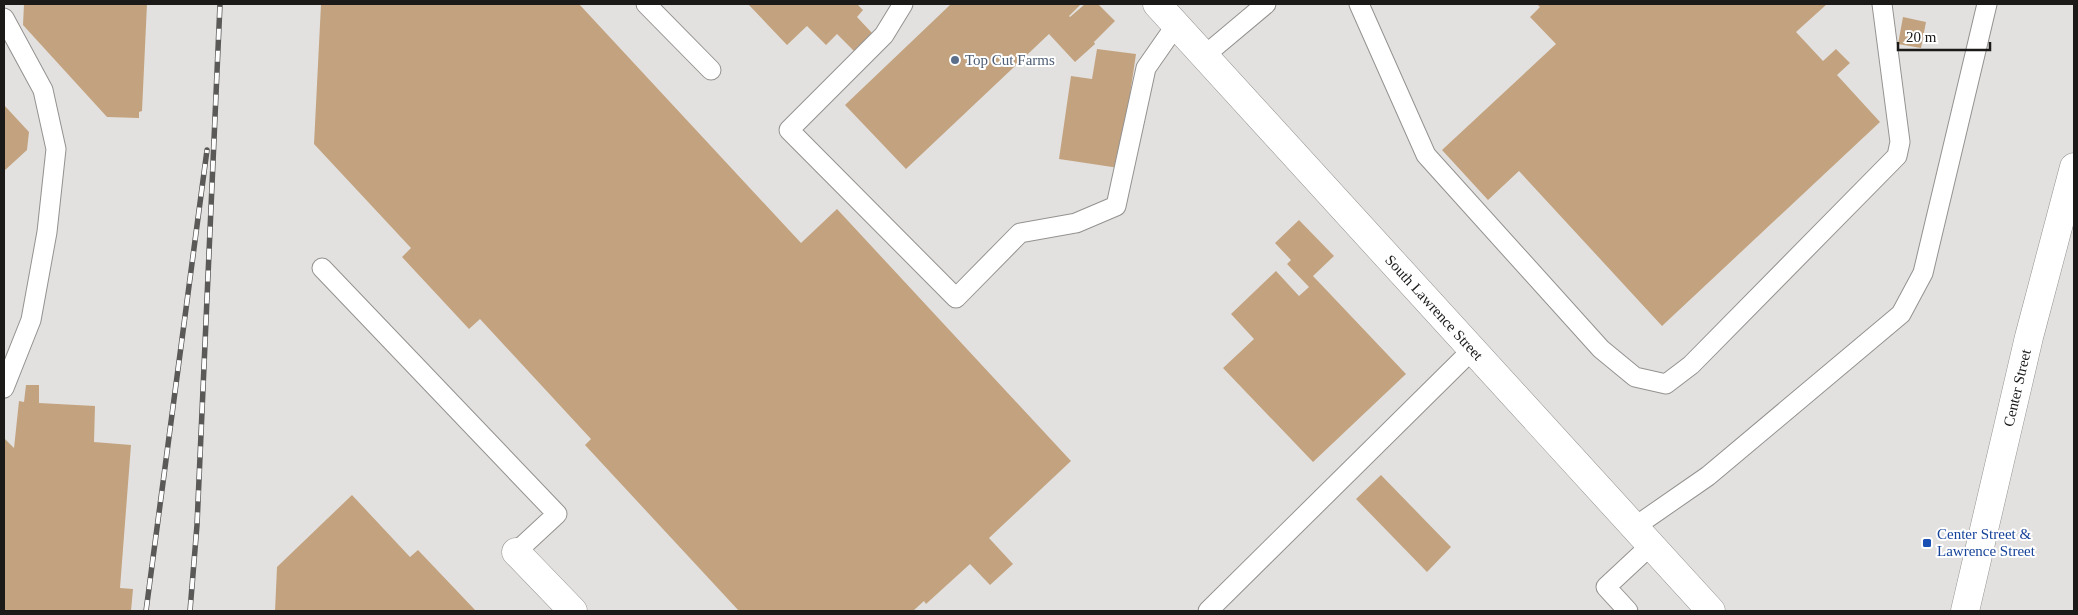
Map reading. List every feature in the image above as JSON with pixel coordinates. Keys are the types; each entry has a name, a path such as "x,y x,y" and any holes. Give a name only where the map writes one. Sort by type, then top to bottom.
{"street":[{"name":"South Lawrence Street","path":"1157,4 1641,537 1711,611"},
{"name":"Center Street","path":"1965,611 2029,337 2074,167"},
{"path":"516,552 573,611"}],"lane":[{"path":"646,4 711,70"},
{"path":"903,4 884,35 788,130 956,298 1020,233 1076,223 1116,206 1146,68 1176,25"},
{"path":"1204,56 1266,4"},
{"path":"1359,4 1426,156 1601,349 1634,377 1666,384 1691,365 1897,156 1900,142 1882,4"},
{"path":"1628,611 1606,587 1641,537 1708,476 1901,314 1923,273 1987,4"},
{"path":"4,18 43,90 56,149 47,232 31,320 4,388"},
{"path":"322,268 557,514 516,552"},
{"path":"1208,611 1472,350"}],"building":[{"path":"24,4 147,4 142,111 139,112 139,118 107,117 23,25"},
{"path":"321,4 579,4 801,243 837,209 1071,461 989,538 1013,564 990,585 970,564 926,604 924,601 913,611 739,611 585,445 591,439 480,319 469,329 402,257 411,248 314,144"},
{"path":"748,4 857,4 863,10 857,17 873,34 855,52 837,34 826,45 807,26 787,45"},
{"path":"951,4 1081,4 1070,17 1085,4 1098,4 1115,21 1094,42 1095,44 1075,62 1049,34 906,169 845,105"},
{"path":"1537,4 1827,4 1796,32 1823,61 1836,49 1850,63 1837,75 1880,122 1662,326 1519,171 1488,200 1442,150 1556,44 1530,17 1540,7"},
{"path":"1903,17 1926,22 1921,48 1898,44"},
{"path":"1097,49 1136,54 1119,168 1059,159 1071,76 1092,79"},
{"path":"4,105 29,132 27,150 4,171"},
{"path":"1299,220 1334,256 1313,276 1406,374 1313,462 1223,368 1254,339 1231,314 1276,271 1299,296 1309,287 1287,264 1291,260 1275,243"},
{"path":"26,385 39,385 39,403 95,406 94,442 131,445 120,588 133,589 131,611 4,611 4,438 14,448 19,401 24,402"},
{"path":"1381,475 1451,547 1427,572 1356,499"},
{"path":"352,495 410,557 418,550 476,611 275,611 277,567"}],"railway":[{"path":"190,611 197,525 220,4"},
{"path":"146,611 207,150"}],"place":[{"name":"Top Cut Farms","path":"955,60"},
{"name":"Center Street & Lawrence Street","path":"1927,543"}]}
